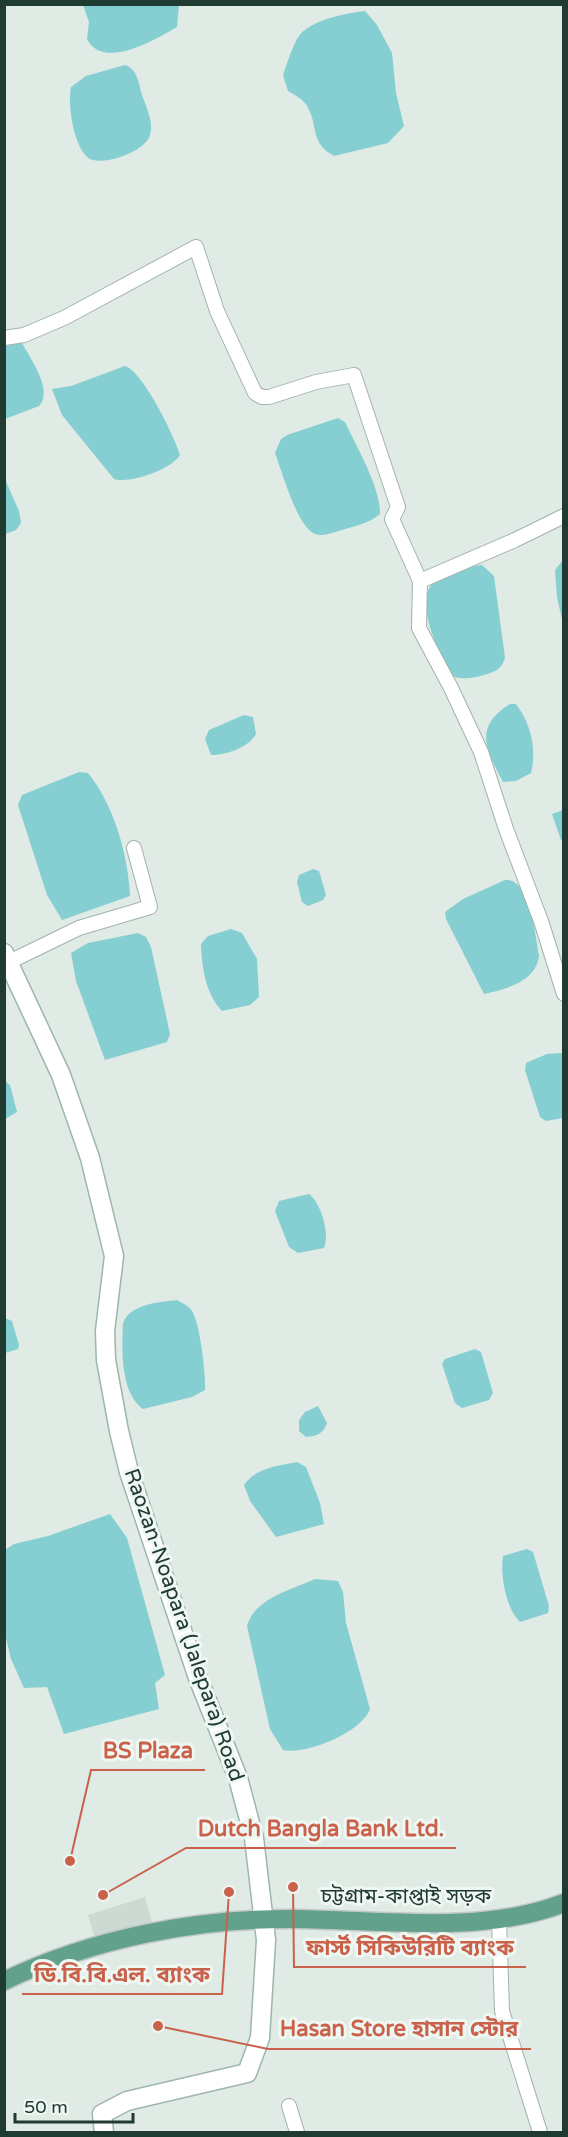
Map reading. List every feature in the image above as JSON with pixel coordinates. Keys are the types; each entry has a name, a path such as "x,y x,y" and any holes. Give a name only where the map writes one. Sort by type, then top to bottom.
{"main road":[{"name":"Raozan-Noapara (Jalepara) Road","path":"7,957 61,1075 90,1158 114,1256 106,1350 119,1431 129,1472 198,1678 238,1778 254,1838 265,1919 260,2038 247,2073 127,2101 102,2114 104,2133"},
{"name":"চট্টগ্রাম-কাপ্তাই সড়ক","path":"4,1981 43,1964 126,1940 191,1926 265,1919 427,1922 500,1919 564,1903"}],"street":[{"path":"4,338 24,335 64,318 196,248 217,311 255,393 262,398 269,397 316,382 354,375 398,507 392,519 420,581 419,628 481,752 506,829 542,921 564,994"},
{"path":"420,581 564,516"},
{"path":"7,957 79,928 150,907 134,849"},
{"path":"500,1919 502,2011 540,2133"},
{"path":"289,2106 297,2133"}],"shaded area":[{"path":"145,1897 154,1929 97,1945 88,1915"}],"water":[{"path":"83,5 179,5 177,27 130,50 105,52 95,48 87,39 89,22"},
{"path":"365,11 377,25 392,53 396,93 404,126 388,143 334,156 321,145 311,113 301,99 288,91 283,75 295,44 304,30 329,18"},
{"path":"125,65 132,69 137,77 150,120 150,135 141,146 124,156 97,161 90,159 84,154 73,126 70,104 71,87 86,76"},
{"path":"22,343 39,374 44,392 43,400 39,406 5,419 5,346"},
{"path":"125,366 149,392 165,420 180,455 160,470 140,477 121,480 114,479 62,415 52,389 71,386"},
{"path":"338,418 345,422 367,467 376,492 380,514 362,524 318,535 308,529 296,510 275,453 281,439 287,435"},
{"path":"4,477 19,511 21,523 16,530 5,534"},
{"path":"563,560 563,624 557,597 555,570"},
{"path":"482,565 494,576 505,658 500,667 493,672 474,678 454,677 444,666 433,636 426,605 428,593 432,584 440,576 465,567"},
{"path":"510,704 516,704 526,720 533,746 533,764 531,773 516,781 503,782 488,749 486,739 491,721"},
{"path":"244,715 253,717 256,734 252,739 236,750 211,755 205,739 209,730"},
{"path":"79,772 88,773 112,815 123,848 130,896 62,920 47,895 18,805 22,795"},
{"path":"563,810 563,839 561,840 552,814"},
{"path":"313,869 319,871 326,895 323,900 308,906 302,902 297,882 299,875"},
{"path":"505,880 514,882 521,888 526,898 539,955 537,964 527,977 511,986 484,994 446,919 445,912 463,899"},
{"path":"231,929 242,933 257,959 259,997 250,1005 222,1011 208,988 201,944 208,936"},
{"path":"138,933 146,937 151,947 170,1034 167,1042 105,1060 76,981 71,953 88,943"},
{"path":"563,1053 563,1118 546,1121 540,1117 525,1070 526,1063 547,1054"},
{"path":"5,1081 10,1085 17,1112 5,1119"},
{"path":"309,1194 321,1211 326,1242 324,1248 298,1253 289,1247 275,1211 279,1201"},
{"path":"177,1300 192,1311 198,1326 205,1373 205,1390 192,1397 143,1409 135,1402 126,1381 123,1358 123,1323 138,1308"},
{"path":"5,1318 12,1321 19,1345 18,1349 5,1353"},
{"path":"475,1349 481,1352 493,1393 489,1400 462,1408 455,1403 442,1364 445,1359"},
{"path":"318,1406 327,1423 319,1434 306,1437 299,1431 299,1420 305,1412"},
{"path":"297,1462 306,1467 320,1503 324,1524 276,1537 250,1501 244,1485 261,1471"},
{"path":"110,1514 127,1538 165,1675 155,1683 159,1709 64,1734 47,1687 24,1688 11,1659 5,1634 5,1550 14,1544 48,1536"},
{"path":"527,1549 533,1552 549,1606 548,1613 520,1622 511,1609 505,1591 502,1572 503,1556"},
{"path":"315,1579 338,1581 343,1592 346,1623 370,1709 365,1718 356,1726 332,1740 306,1749 283,1750 270,1729 247,1626 251,1616 266,1602 285,1591"}],"place":[{"name":"BS Plaza","path":"70,1861"},
{"name":"ফার্স্ট সিকিউরিটি ব্যাংক","path":"293,1887"},
{"name":"ডি.বি.বি.এল. ব্যাংক","path":"229,1892"},
{"name":"Dutch Bangla Bank Ltd.","path":"103,1895"},
{"name":"Hasan Store হাসান স্টোর","path":"158,2026"}]}
